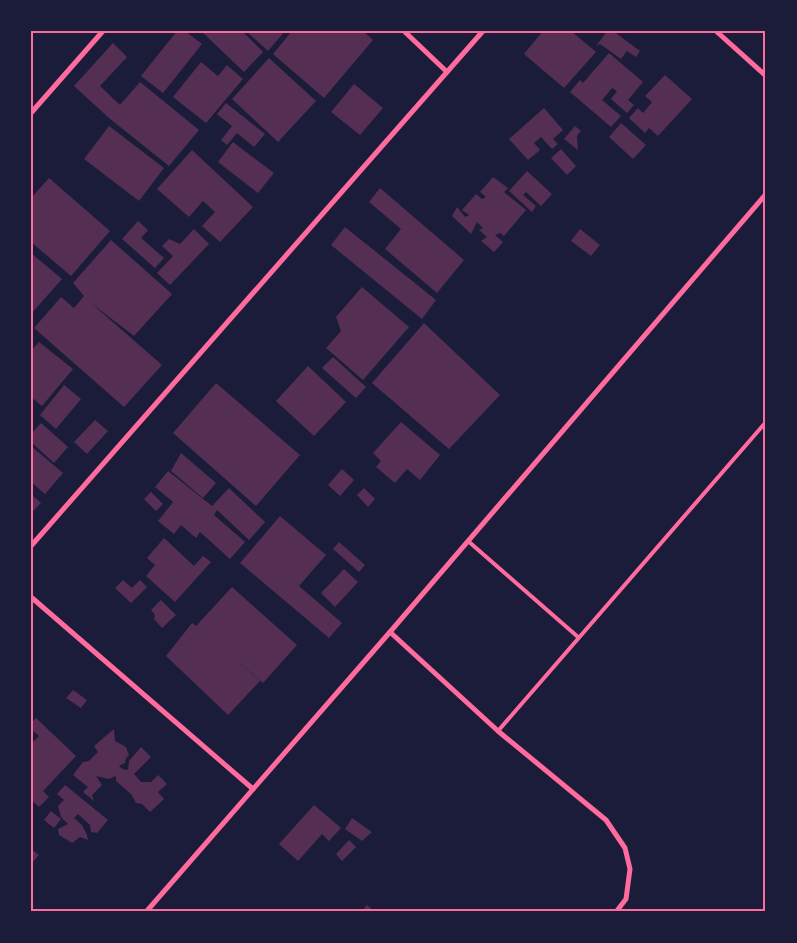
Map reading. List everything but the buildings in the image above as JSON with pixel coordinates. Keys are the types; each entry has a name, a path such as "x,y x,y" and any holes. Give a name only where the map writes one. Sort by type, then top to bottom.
{"street":[{"path":"31,113 103,31"},
{"path":"404,31 448,72"},
{"path":"31,546 483,31"},
{"path":"716,31 766,76"},
{"path":"146,912 390,632 766,194"},
{"path":"31,597 254,789"},
{"path":"390,632 498,730 606,820 625,848 630,869 626,899 616,912"}],"lane":[{"path":"498,730 766,422"},
{"path":"468,541 578,637"}]}
